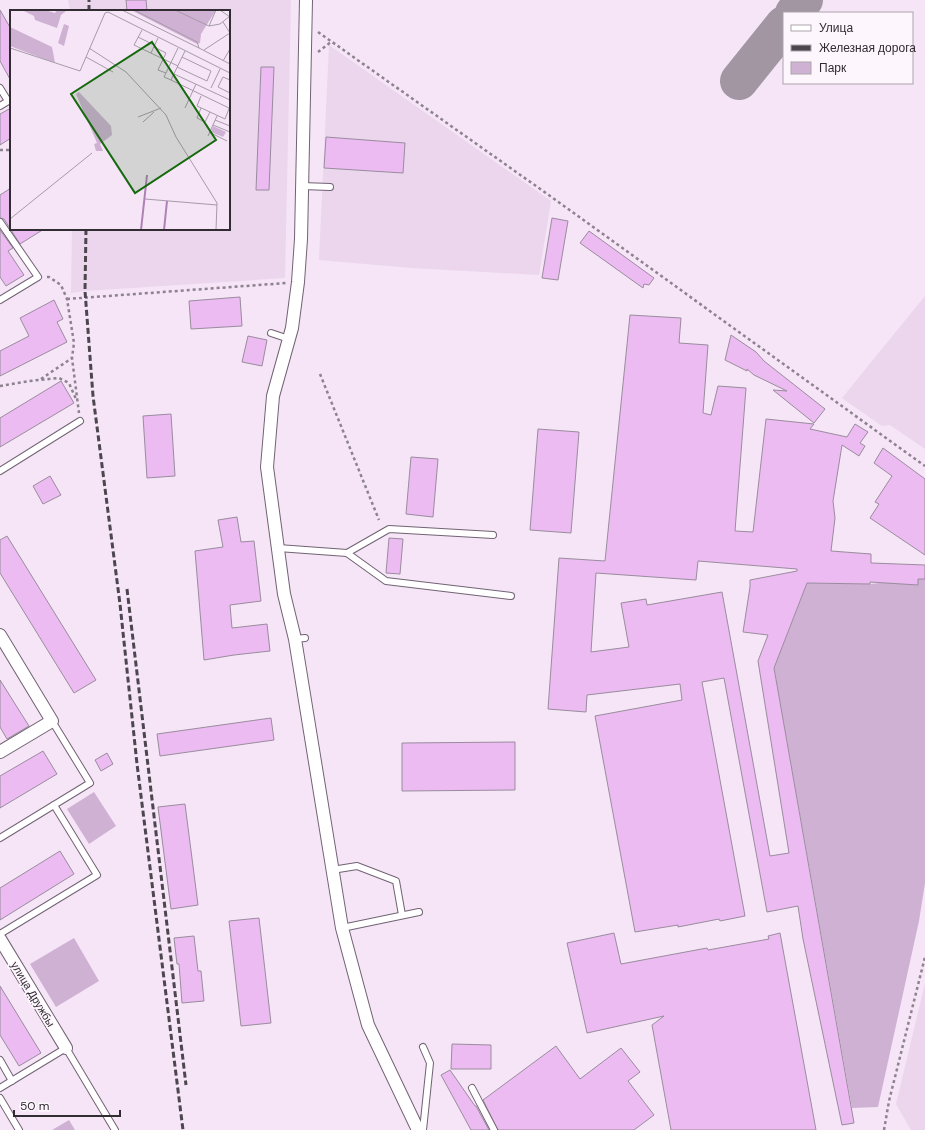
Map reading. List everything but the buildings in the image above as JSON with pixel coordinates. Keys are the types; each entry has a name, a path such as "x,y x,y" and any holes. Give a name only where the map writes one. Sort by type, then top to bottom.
{"street":[{"path":"306,0 302,186 298,282 290,340 273,396 267,468 284,594 300,638 332,870 342,928 368,1025 418,1130"},
{"path":"0,634 52,721 0,752"},
{"name":"улица Дружбы","path":"0,939 66,1048"}],"lane":[{"path":"0,88 10,100 0,106"},
{"path":"302,186 330,187"},
{"path":"0,222 38,277 0,300"},
{"path":"271,333 290,340"},
{"path":"0,471 80,421"},
{"path":"347,553 389,529 493,535"},
{"path":"278,548 347,553 386,581 511,596"},
{"path":"0,838 90,784 52,721"},
{"path":"0,934 97,875 54,805"},
{"path":"332,870 357,866 396,881 402,915"},
{"path":"342,928 419,912"},
{"path":"0,1088 66,1048 115,1130"},
{"path":"423,1048 430,1063 423,1130"},
{"path":"0,1060 12,1081"},
{"path":"472,1088 494,1130"},
{"path":"0,1098 19,1130"}],"path":[{"path":"331,42 553,198 925,466"},
{"path":"38,277 50,277 62,285 67,299 74,343 72,358 80,421"},
{"path":"67,299 298,282"},
{"path":"40,380 72,358"},
{"path":"320,374 379,520"},
{"path":"0,386 59,378 69,383 77,401"},
{"path":"884,1130 889,1101 925,957"}],"shaded area":[{"path":"68,0 291,0 285,278 71,293 72,230 230,230 230,10 70,10"},
{"path":"329,45 551,201 539,275 411,268 319,260"},
{"path":"925,296 925,449 890,425 882,426 842,398"},
{"path":"925,983 925,1130 911,1130 896,1104"}],"green space":[{"path":"925,579 925,883 919,921 878,1107 852,1108 774,668 807,583 870,584"},
{"path":"94,792 116,826 89,844 67,809"},
{"path":"74,938 99,981 56,1007 30,964"},
{"path":"69,1120 75,1130 52,1130"}],"taxiway":[{"path":"795,12 804,0"},
{"path":"739,81 783,26"}],"railway":[{"path":"89,0 89,10"},
{"path":"86,230 85,291 93,396 120,604 137,764 183,1130"},
{"path":"127,589 186,1085"}]}
